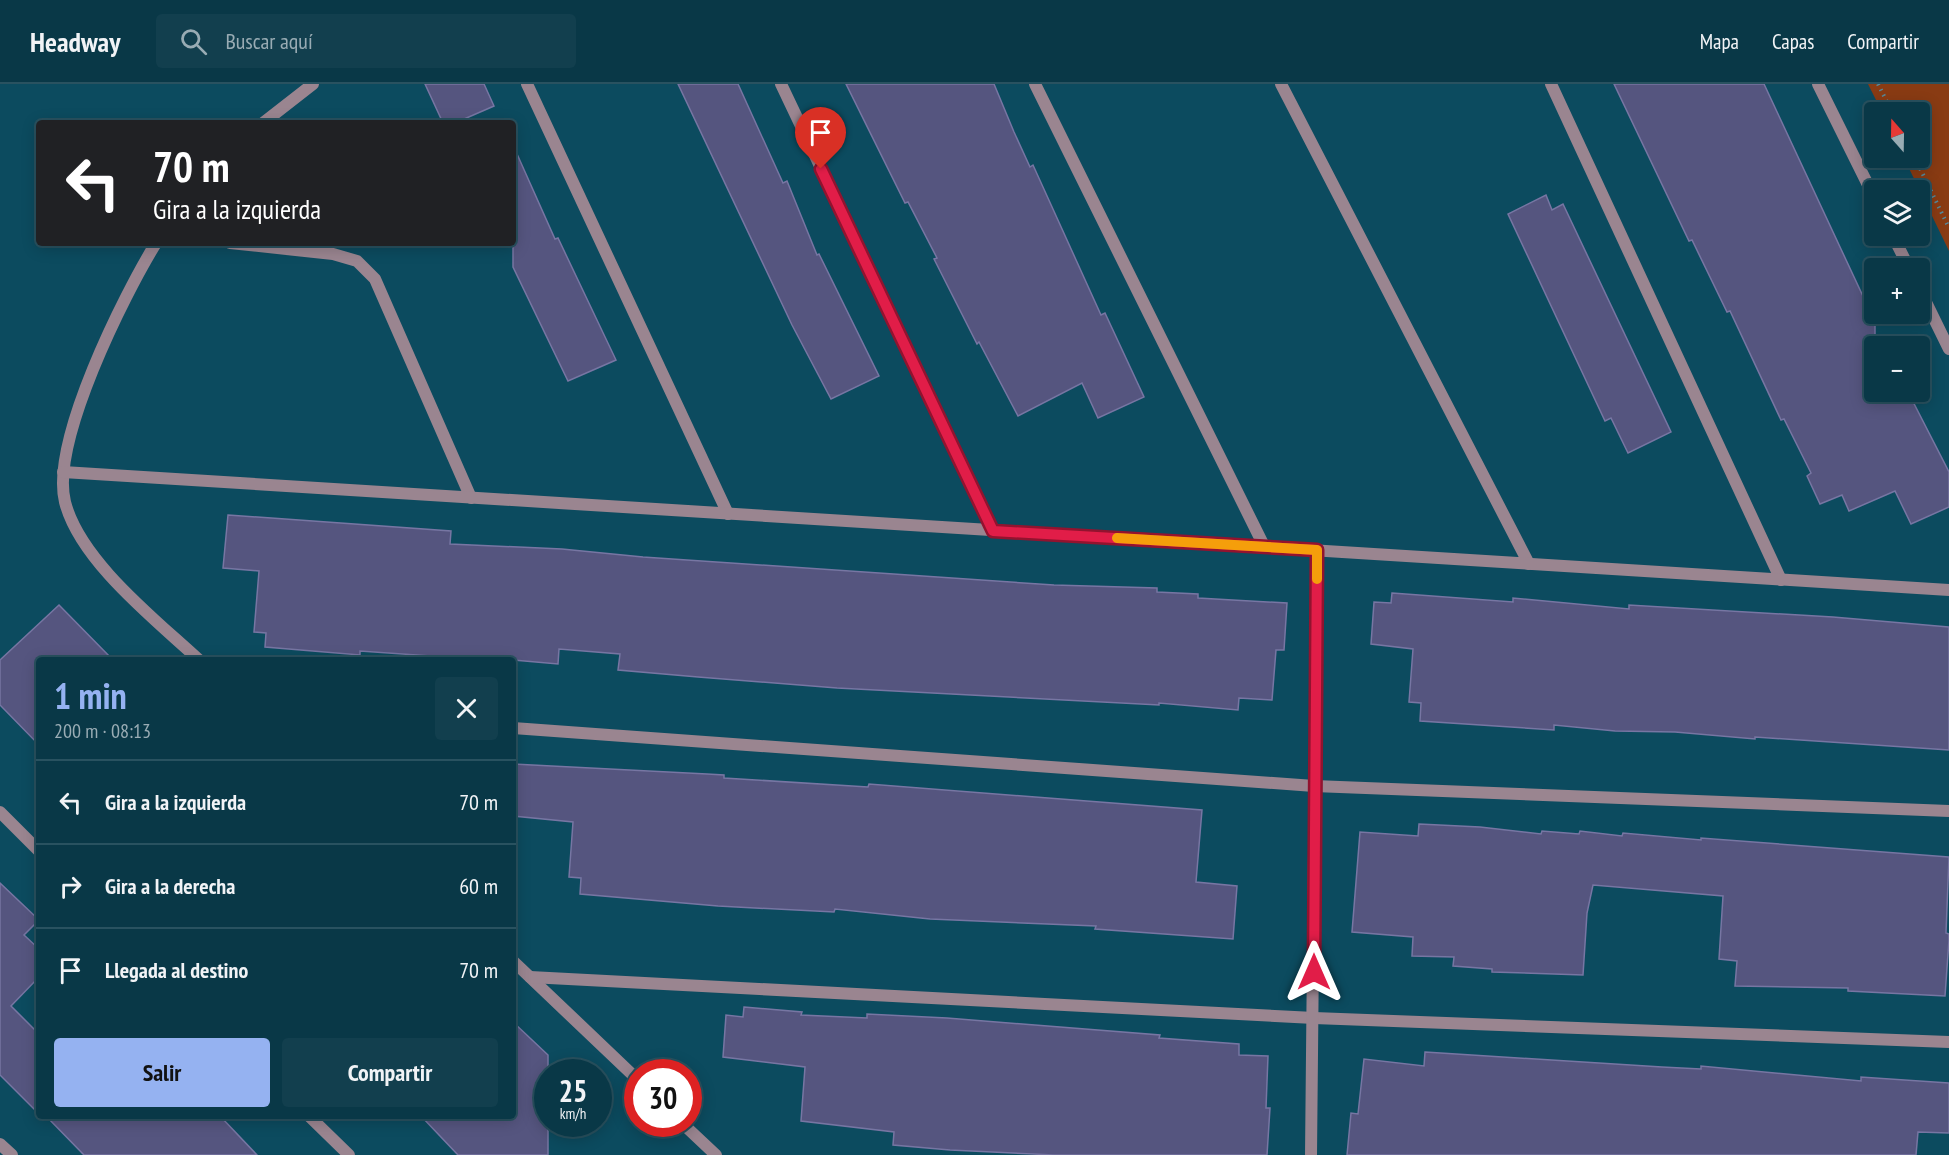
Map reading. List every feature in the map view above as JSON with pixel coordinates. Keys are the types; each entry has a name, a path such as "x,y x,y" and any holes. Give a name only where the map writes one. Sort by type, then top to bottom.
{"street":[{"path":"267,120 313,84"},
{"path":"527,84 728,514"},
{"path":"781,84 993,531"},
{"path":"1035,84 1265,548"},
{"path":"1281,84 1529,564"},
{"path":"1551,84 1781,580"},
{"path":"1818,84 1866,180"},
{"path":"154,246 130,284 100,349 75,421 63,472 65,502 78,532 115,582 196,657"},
{"path":"258,246 333,254 357,261 375,279 471,498"},
{"path":"1930,310 1949,349"},
{"path":"63,472 1949,590"},
{"path":"1311,1155 1317,550"},
{"path":"516,728 1314,786 1949,812"},
{"path":"0,812 36,848"},
{"path":"516,964 624,1067"},
{"path":"530,977 1314,1018 1949,1042"},
{"path":"312,1119 349,1155"},
{"path":"697,1137 716,1155"},
{"path":"0,1144 12,1155"}],"path":[{"path":"1878,84 1887,102"},
{"path":"1920,168 1949,228"}],"shaded area":[{"path":"1868,84 1949,84 1949,251 1930,212 1930,180 1915,180 1909,168 1930,168 1930,102 1877,102"}],"building":[{"path":"425,84 484,84 494,106 462,120 442,120"},
{"path":"678,84 738,84 783,183 787,181 817,255 819,254 879,376 831,399 792,325"},
{"path":"846,84 994,84 1030,167 1033,165 1101,315 1105,313 1144,397 1098,418 1082,383 1018,416 979,342 977,344 934,259 937,258 908,202 905,203"},
{"path":"1614,84 1764,84 1864,298 1864,324 1875,324 1875,336 1864,336 1864,402 1913,402 1949,472 1949,507 1911,524 1895,491 1849,511 1842,495 1820,504 1807,476 1811,473 1784,419 1781,420 1730,311 1727,312 1692,240 1689,241"},
{"path":"516,152 555,239 558,238 616,360 568,381 513,267 513,246 516,246"},
{"path":"1546,195 1552,210 1563,204 1671,432 1628,453 1611,418 1605,421 1508,214"},
{"path":"228,515 451,531 450,544 562,549 643,557 1054,585 1157,588 1157,592 1198,594 1198,598 1287,603 1284,650 1276,650 1272,700 1239,698 1238,710 1159,703 1159,705 837,688 618,670 620,654 559,649 558,664 516,660 516,657 445,657 360,651 360,655 265,647 266,633 254,632 259,571 223,568"},
{"path":"1392,593 1513,602 1513,598 1629,609 1629,605 1833,617 1949,627 1949,750 1675,732 1615,731 1554,725 1554,730 1420,721 1421,703 1409,702 1413,649 1371,644 1374,602 1391,603"},
{"path":"59,605 110,657 36,657 36,742 0,705 0,660"},
{"path":"516,764 724,775 724,778 868,787 869,784 1202,810 1196,882 1237,886 1233,939 1095,929 1096,926 930,919 835,909 834,912 718,906 580,894 581,878 569,877 573,822 516,816"},
{"path":"1419,824 1480,827 1541,834 1542,831 1579,834 1580,831 1622,836 1623,833 1949,857 1946,933 1949,934 1949,940 1945,996 1848,991 1848,988 1735,986 1737,961 1719,959 1723,896 1593,885 1587,913 1583,975 1492,972 1492,969 1453,966 1454,957 1412,956 1413,937 1352,932 1360,832 1418,836"},
{"path":"0,883 36,917 36,923 24,935 36,946 36,980 11,1006 36,1031 36,1111 0,1075"},
{"path":"744,1007 802,1012 801,1015 867,1018 867,1014 947,1018 1160,1035 1159,1038 1239,1044 1239,1055 1268,1056 1266,1108 1270,1108 1267,1155 1054,1155 950,1150 893,1145 894,1132 801,1121 805,1067 723,1057 726,1015 743,1017"},
{"path":"516,1025 548,1055 548,1059 534,1059 534,1137 548,1137 548,1155 458,1155 424,1119 516,1119"},
{"path":"1425,1052 1701,1069 1701,1066 1861,1081 1861,1077 1949,1083 1949,1133 1918,1132 1916,1155 1347,1155 1351,1113 1358,1114 1364,1059 1424,1066"},
{"path":"49,1119 223,1119 257,1155 84,1155"}],"slow traffic":[{"path":"1117,538 1317,550 1317,579"}],"route":[{"path":"821,169 993,531 1317,550 1314,972"}]}
